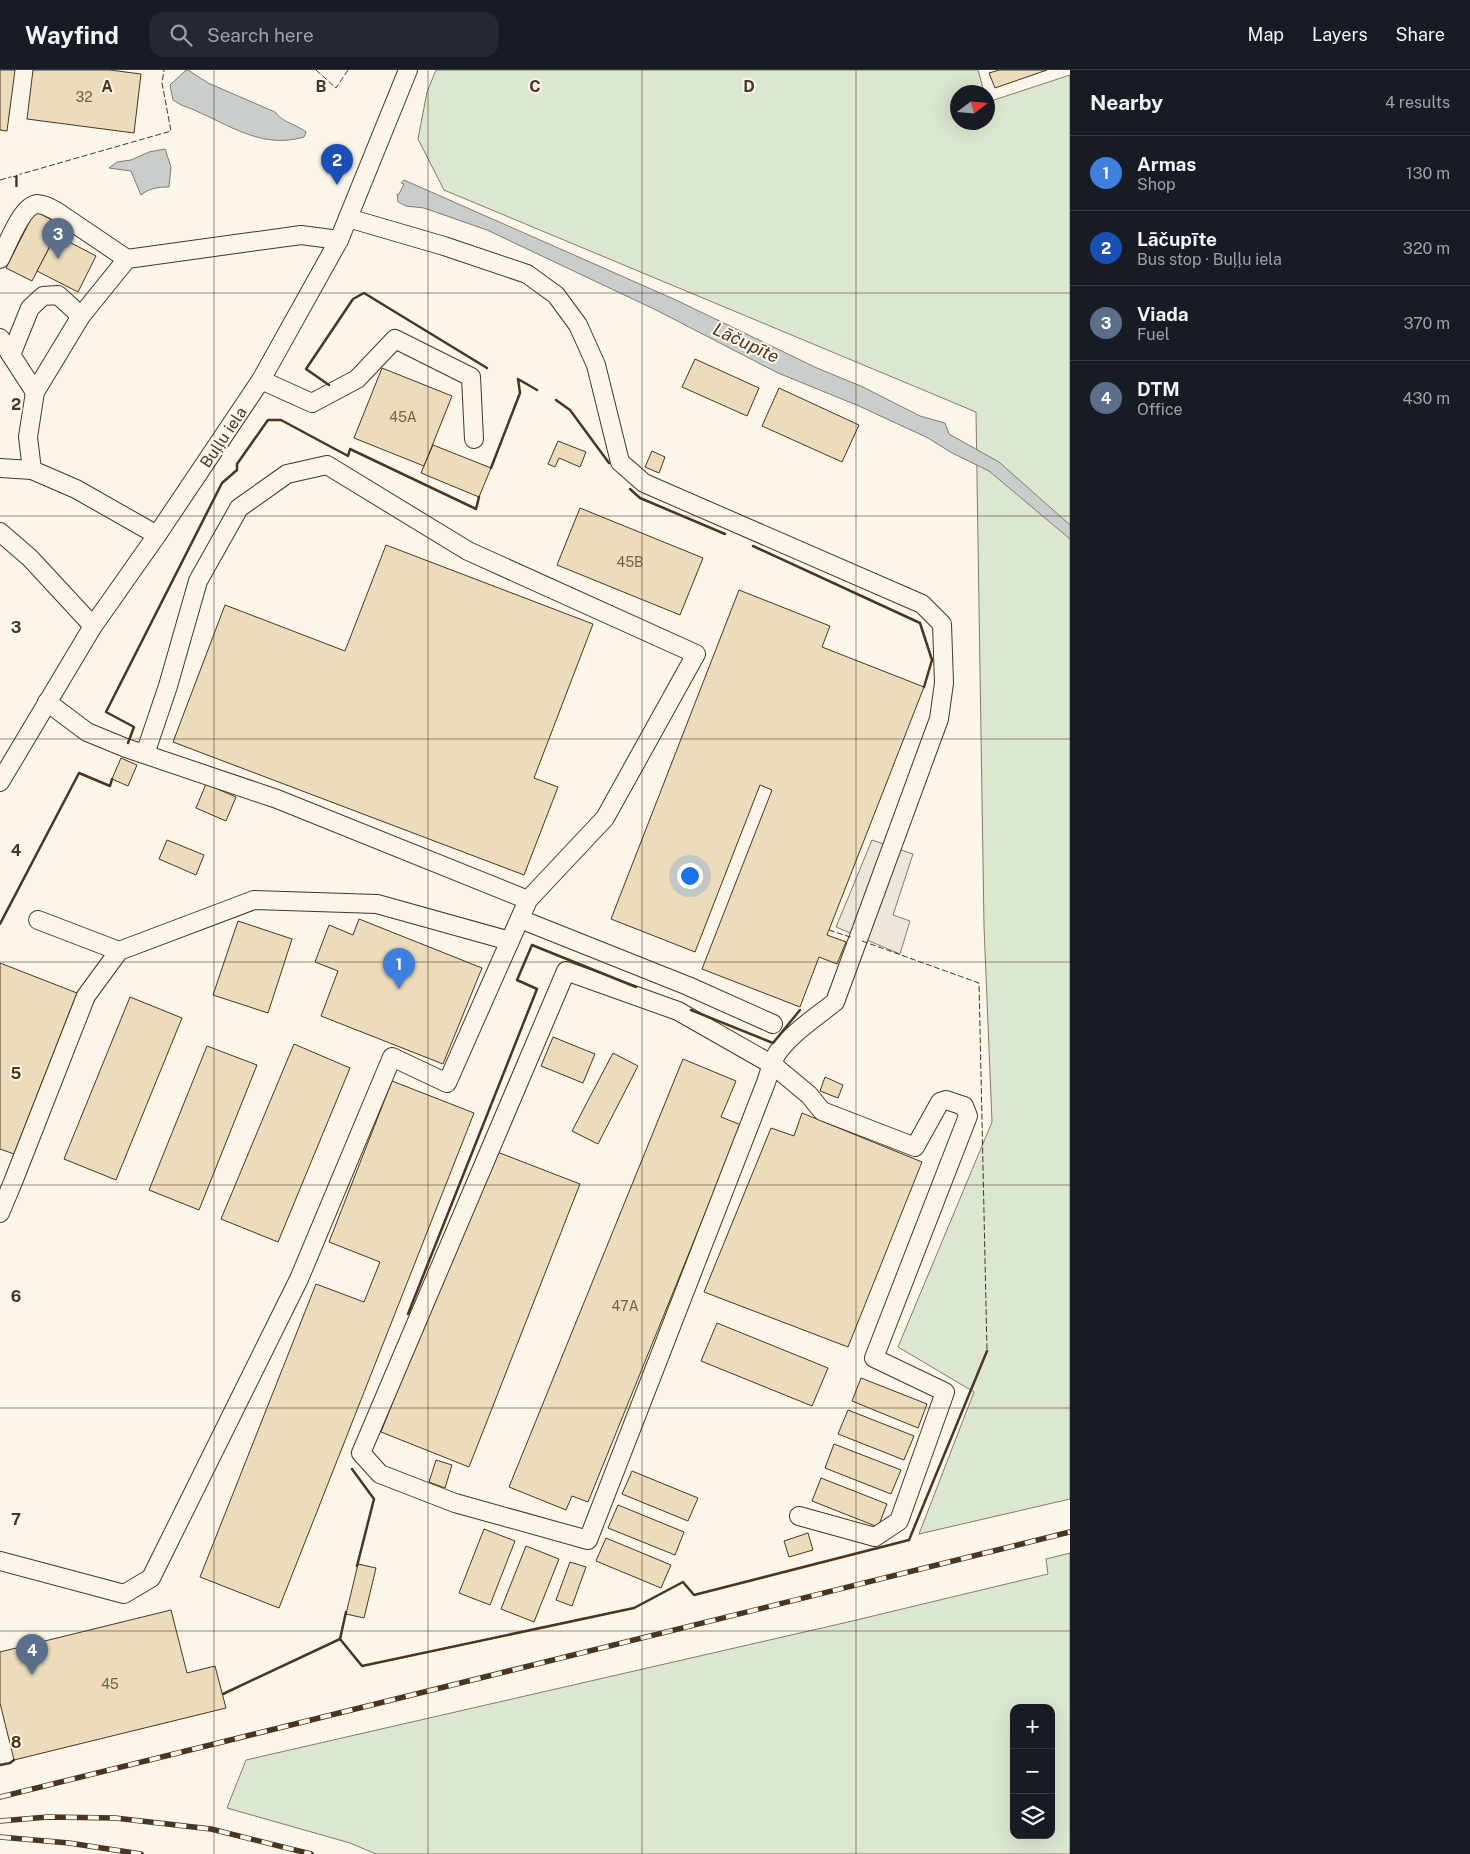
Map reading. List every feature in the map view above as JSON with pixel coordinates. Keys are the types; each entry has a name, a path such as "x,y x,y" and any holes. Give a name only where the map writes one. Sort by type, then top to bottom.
{"street":[{"name":"Buļļu iela","path":"0,782 93,626 157,535 261,380 339,240 408,70"},
{"path":"0,259 24,212 36,204 44,205 56,211 127,259 301,235 339,240"},
{"path":"348,218 527,274 556,295 578,325 596,365 620,462 644,483 922,604 942,624 944,684 939,718 835,1002 802,1028 777,1053 773,1065 588,1540 473,1509 380,1474 362,1454 566,971 678,1011 773,1065 808,1094 822,1111 915,1147 940,1102 946,1100 964,1106 968,1116 874,1358 945,1392 899,1521 875,1538 798,1516"},
{"path":"32,470 28,437 35,392 82,316 127,259"},
{"path":"11,355 30,308 43,296 58,295 82,316"},
{"path":"0,338 35,392"},
{"path":"261,380 312,403 357,379 395,338 471,377 474,439"},
{"path":"0,1561 124,1594 152,1578 299,1280 392,1057 447,1083 528,900 604,818 696,654 468,552 327,465 287,474 239,508 198,581 168,686 145,754"},
{"path":"0,468 32,470 76,489 157,535"},
{"path":"0,532 30,558 93,626"},
{"path":"47,702 87,732 277,799 528,900"},
{"path":"0,1213 7,1179 86,996 119,951 254,900 377,904 510,941"},
{"path":"520,919 688,986 773,1024"},
{"path":"38,920 119,951"}],"green space":[{"path":"436,70 978,70 982,85 950,85 950,130 995,130 995,100 1070,75 1070,1499 919,1534 974,1392 898,1347 992,1122 984,926 976,412 444,190 418,139 427,92"},
{"path":"1070,1553 1070,1854 376,1854 350,1843 227,1808 246,1760 848,1622 1048,1574 1046,1559"}],"shaded area":[{"path":"872,840 913,854 893,915 910,921 900,954 836,927"}],"water":[{"path":"186,70 208,83 275,112 282,119 306,132 304,137 271,140 256,137 181,105 173,100 170,85"},
{"path":"165,149 171,167 169,187 154,188 141,195 131,171 109,168 117,162 131,160 149,152"},
{"name":"Lāčupīte","path":"404,180 676,300 817,368 863,387 920,416 945,423 949,434 999,462 1070,525 1070,539 989,471 952,453 928,438 859,406 778,373 656,310 487,230 424,208 406,206 398,202 397,194 399,194 404,184 401,183"}],"building":[{"path":"0,70 15,70 7,131 0,130"},
{"path":"33,70 110,70 141,74 134,133 27,119"},
{"path":"999,70 1047,70 995,88 989,73"},
{"path":"35,211 61,225 32,281 6,268"},
{"path":"56,235 96,256 78,292 37,271"},
{"path":"695,359 759,388 747,416 682,387"},
{"path":"382,368 452,396 424,466 354,438"},
{"path":"779,388 859,425 842,462 762,426"},
{"path":"558,441 586,452 580,467 559,458 555,467 548,464"},
{"path":"433,445 491,468 479,497 421,473"},
{"path":"652,451 665,457 659,473 645,467"},
{"path":"580,508 703,558 680,615 557,565"},
{"path":"386,545 593,624 534,778 558,787 524,875 173,742 225,605 345,651"},
{"path":"739,590 830,626 822,647 924,687 827,935 846,942 837,964 819,957 800,1007 702,969 772,790 760,785 695,952 611,919"},
{"path":"121,758 137,765 128,786 112,779"},
{"path":"206,784 236,797 226,821 196,808"},
{"path":"167,840 204,855 196,875 159,859"},
{"path":"359,919 482,968 443,1064 321,1016 338,971 315,962 329,925 353,935"},
{"path":"238,921 292,939 268,1013 213,995"},
{"path":"0,963 77,993 14,1154 0,1149"},
{"path":"130,997 182,1018 116,1180 64,1159"},
{"path":"553,1037 595,1054 583,1083 541,1066"},
{"path":"294,1044 350,1068 278,1242 221,1219"},
{"path":"207,1046 257,1065 199,1210 149,1190"},
{"path":"613,1053 638,1066 598,1144 572,1131"},
{"path":"683,1059 736,1081 721,1117 741,1125 588,1502 572,1496 566,1510 509,1487"},
{"path":"825,1077 843,1085 838,1098 820,1091"},
{"path":"392,1081 474,1113 279,1608 200,1577 316,1284 364,1302 380,1262 329,1242"},
{"path":"802,1113 922,1162 848,1347 704,1292 771,1128 794,1136"},
{"path":"492,1150 580,1184 469,1467 381,1432"},
{"path":"717,1323 828,1368 812,1406 701,1361"},
{"path":"861,1378 927,1404 918,1428 852,1401"},
{"path":"848,1410 914,1436 904,1460 838,1434"},
{"path":"834,1444 901,1470 891,1494 825,1468"},
{"path":"436,1460 452,1465 445,1488 429,1482"},
{"path":"632,1471 698,1498 688,1521 622,1494"},
{"path":"821,1478 887,1504 878,1527 812,1501"},
{"path":"618,1505 684,1532 675,1555 608,1528"},
{"path":"484,1529 515,1541 490,1605 459,1593"},
{"path":"808,1533 813,1550 789,1557 784,1541"},
{"path":"606,1538 671,1565 661,1588 596,1561"},
{"path":"526,1546 559,1559 534,1622 501,1609"},
{"path":"570,1562 586,1567 572,1606 556,1600"},
{"path":"358,1564 376,1568 364,1618 346,1614"},
{"path":"171,1610 187,1673 215,1666 226,1708 14,1760 0,1703 0,1652"}],"railway":[{"path":"0,1797 1070,1532"},
{"path":"0,1821 48,1817 115,1818 211,1829 311,1854"},
{"path":"0,1837 69,1843 141,1854"}],"fence":[{"path":"0,180 171,131 162,83 164,70"},
{"path":"316,70 336,88 348,70"},
{"path":"829,930 853,938"},
{"path":"862,941 979,983 987,1351"}],"wall":[{"path":"329,385 306,369 353,299 364,293 487,368"},
{"path":"491,468 520,393 518,379 537,390"},
{"path":"556,400 570,410 609,463"},
{"path":"128,743 134,727 106,712 222,483 237,470 237,464 268,420 281,420 348,456 350,449 476,509 479,497"},
{"path":"630,489 640,498 725,534"},
{"path":"753,546 920,623 932,660 924,687"},
{"path":"0,924 79,773 110,786 112,779"},
{"path":"408,1314 537,989 517,980 532,945 636,987"},
{"path":"691,1010 773,1043 800,1010"},
{"path":"223,1694 340,1639 362,1666 634,1608 683,1582 694,1595 909,1540 987,1351"},
{"path":"352,1469 374,1499 357,1566"},
{"path":"340,1639 346,1612"},
{"path":"0,1765 14,1760"}],"place":[{"name":"Lāčupīte","path":"337,185"},
{"name":"Viada","path":"58,259"},
{"name":"Armas","path":"399,989"},
{"name":"DTM","path":"32,1675"}]}
